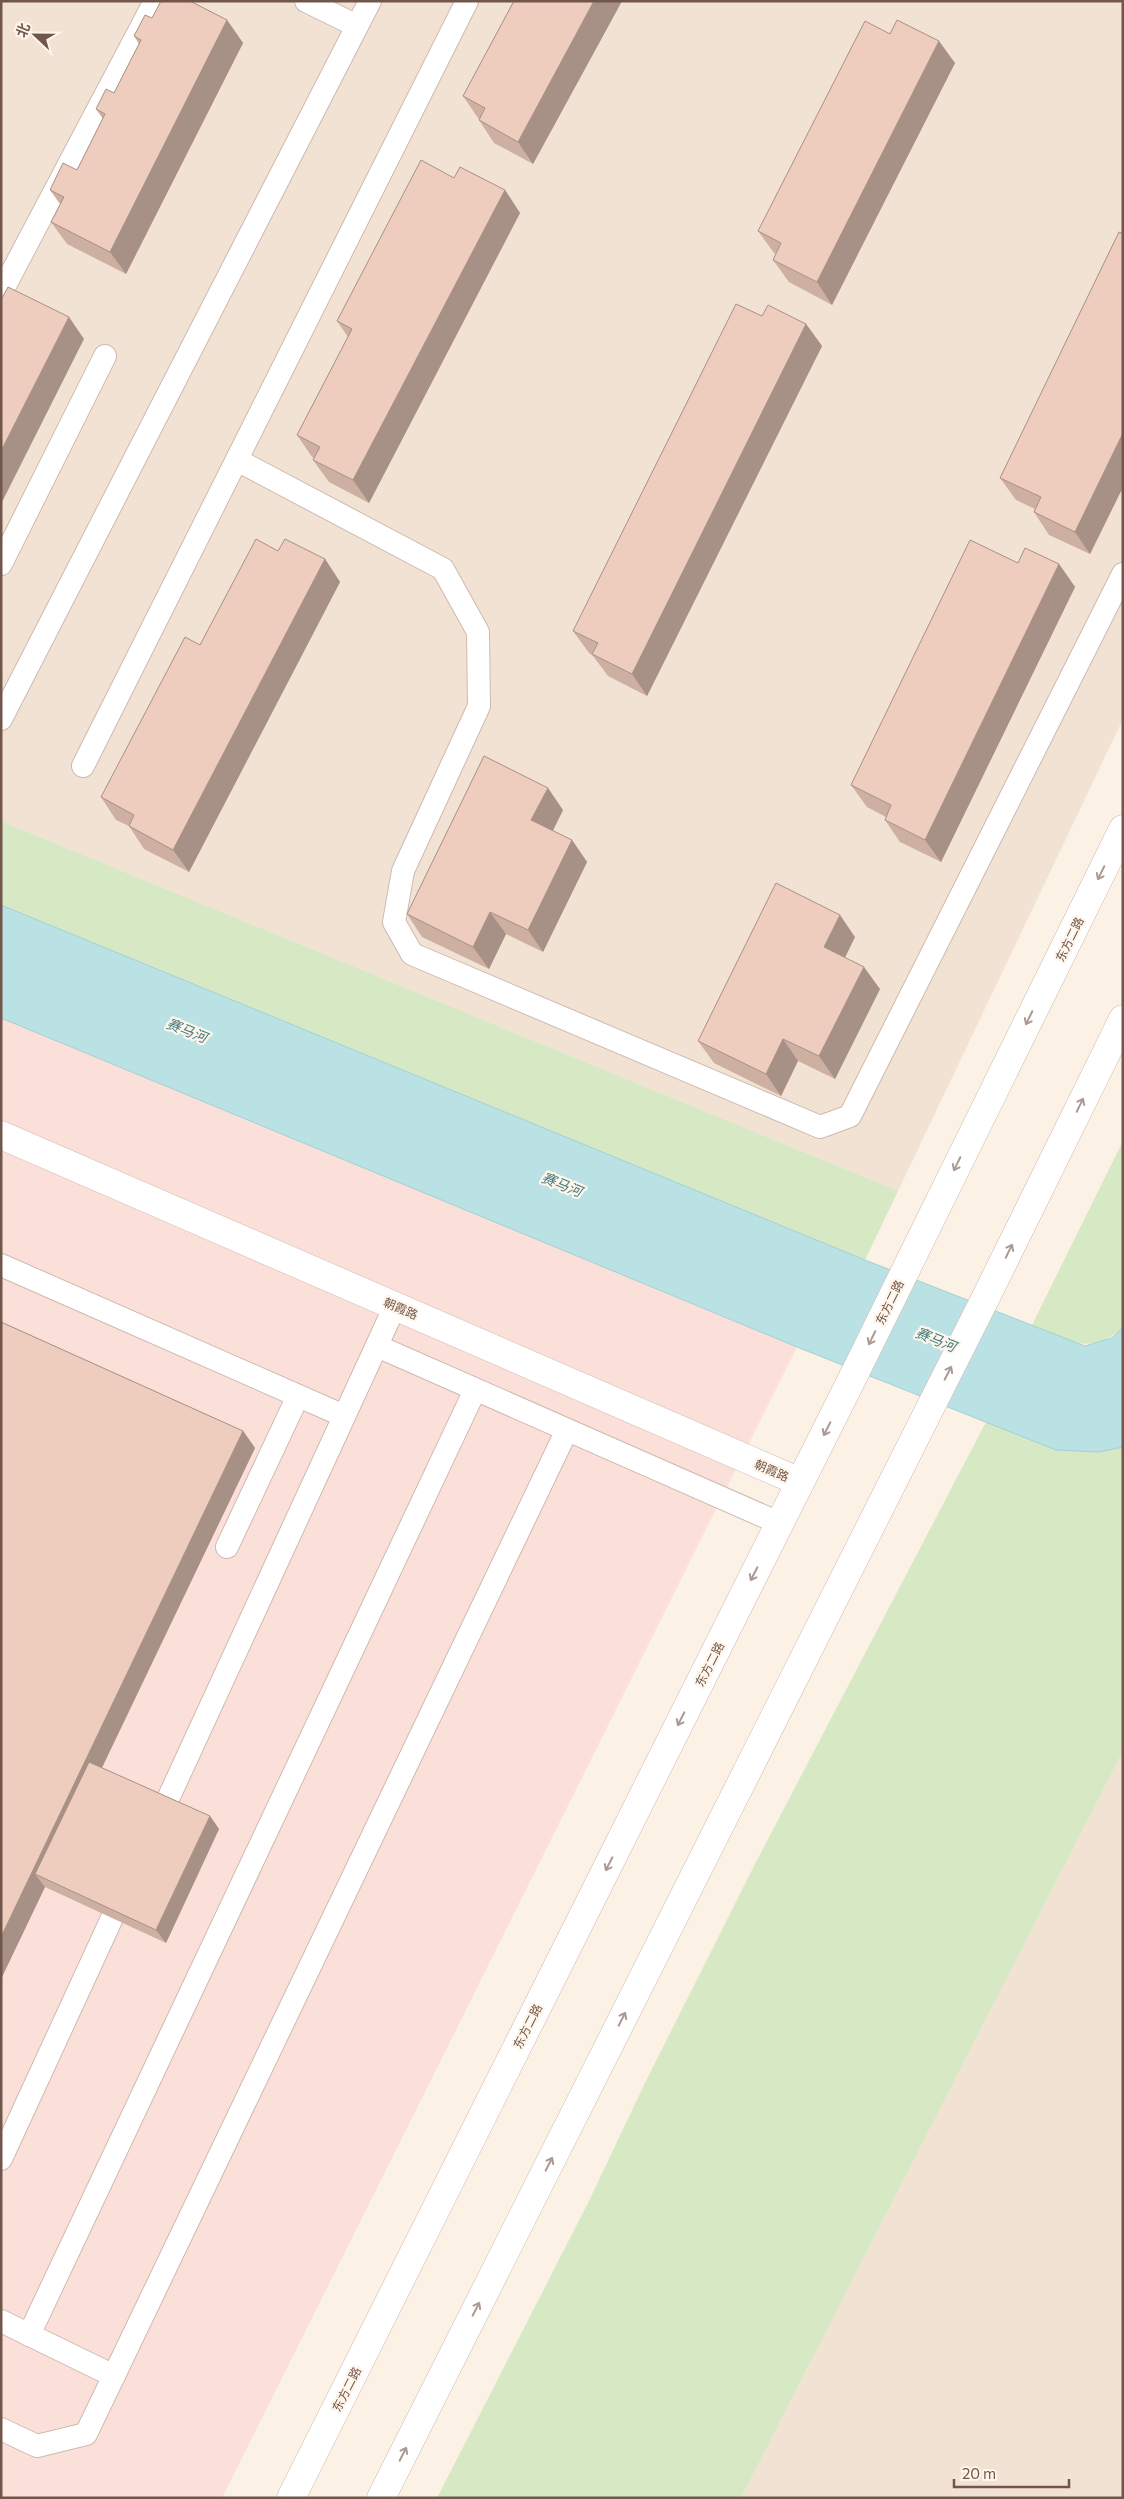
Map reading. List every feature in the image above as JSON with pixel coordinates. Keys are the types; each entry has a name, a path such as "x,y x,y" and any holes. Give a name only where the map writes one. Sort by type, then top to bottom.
{"main road":[{"name":"东方二路","path":"291,2498 849,1385 1123,829"},
{"path":"381,2498 987,1295 1123,1019"},
{"name":"朝霞路","path":"1,1135 800,1482"}],"lane":[{"path":"1,293 155,1"},
{"path":"306,1 357,26"},
{"path":"1,719 370,1"},
{"path":"83,766 467,1"},
{"path":"1,564 105,356"},
{"path":"236,460 443,569 478,632 480,706 402,871 394,922 412,954 820,1127 850,1116 1123,574"},
{"path":"1,1265 344,1416"},
{"path":"148,1842 395,1306"},
{"path":"377,1346 779,1524"},
{"path":"29,2335 475,1390"},
{"path":"227,1548 298,1396"},
{"path":"1,2429 37,2446 86,2434 567,1430"},
{"path":"1,2159 135,1869"},
{"path":"1,2321 114,2376"}],"shaded area":[{"path":"1,1 1123,1 1123,719 898,1191 1,821"},
{"path":"1,1018 797,1347 222,2498 1,2498"},
{"path":"1123,1751 1123,2498 741,2498"}],"green space":[{"path":"1,821 898,1191 865,1260 1,905"},
{"path":"1123,1141 1123,1327 1100,1342 1079,1343 1032,1325"},
{"path":"986,1422 1037,1442 1068,1450 1085,1451 1123,1447 1123,1751 741,2498 437,2498 588,2203 645,2083 754,1866"}],"water":[{"name":"赛马河","path":"1,905 865,1260 1085,1346 1112,1338 1123,1327 1123,1447 1099,1452 1056,1450 797,1347 1,1018"}],"building":[{"path":"161,1 190,1 227,20 110,252 51,222 64,197 50,190 63,163 77,170 105,114 96,109 106,89 114,93 141,40 134,36 145,15 152,18"},
{"path":"514,1 594,1 518,142 479,120 485,108 463,96"},
{"path":"897,20 939,41 817,282 773,260 781,243 758,231 865,21 890,34"},
{"path":"421,160 454,178 460,167 505,190 353,480 313,460 320,447 297,435 352,329 337,321"},
{"path":"1119,232 1123,234 1123,433 1075,532 1034,512 1041,497 1000,478"},
{"path":"8,287 69,317 1,451 1,300"},
{"path":"736,304 762,316 768,305 806,324 632,674 592,654 598,643 573,631"},
{"path":"256,539 278,551 285,539 325,559 173,850 129,826 134,815 101,797 185,637 200,645"},
{"path":"970,540 1018,563 1025,548 1059,564 925,840 885,820 891,805 851,785"},
{"path":"484,756 548,788 531,820 572,840 528,930 490,912 473,947 407,914"},
{"path":"776,883 840,915 824,947 864,967 819,1056 783,1039 766,1074 698,1041"},
{"path":"1,1322 243,1431 1,1937"},
{"path":"89,1762 210,1816 156,1930 35,1874"}]}
